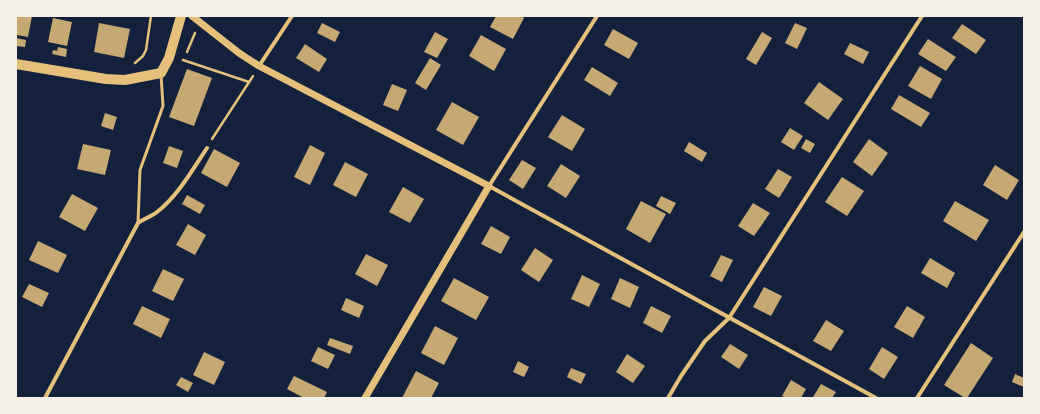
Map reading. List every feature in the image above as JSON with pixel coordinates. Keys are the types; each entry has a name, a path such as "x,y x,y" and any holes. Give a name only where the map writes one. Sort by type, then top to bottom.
{"main road":[{"path":"16,64 106,79 125,80 161,73 169,58 181,16"}],"street":[{"path":"192,16 239,53 259,66 489,186 876,398"},
{"path":"259,66 292,16"},
{"path":"365,398 489,186 597,16"},
{"path":"668,398 705,341 729,318 922,16"},
{"path":"45,398 138,223 157,212 172,198 191,173 207,148"},
{"path":"917,398 1024,232"}],"lane":[{"path":"138,223 140,170 163,106 161,73"}],"path":[{"path":"130,66 135,64 143,56 146,50 151,16"},
{"path":"180,66 200,23"},
{"path":"183,60 249,82"},
{"path":"207,148 259,66"}],"building":[{"path":"16,16 32,16 28,37 16,35"},
{"path":"496,16 521,16 524,18 513,39 490,27"},
{"path":"53,18 72,22 67,46 48,42"},
{"path":"99,23 130,29 124,58 94,52"},
{"path":"322,23 340,32 335,42 317,33"},
{"path":"795,23 807,28 797,49 785,43"},
{"path":"962,24 986,40 976,54 952,38"},
{"path":"613,29 638,43 629,59 604,45"},
{"path":"435,32 448,39 437,58 424,52"},
{"path":"762,32 772,38 756,65 746,59"},
{"path":"481,35 506,49 494,71 469,56"},
{"path":"16,38 26,40 25,47 16,46"},
{"path":"928,39 956,57 946,71 918,54"},
{"path":"850,43 869,52 863,64 844,54"},
{"path":"305,44 327,59 319,72 296,58"},
{"path":"58,47 67,49 66,57 52,54 53,50 57,51"},
{"path":"430,58 441,65 426,90 415,83"},
{"path":"920,66 942,79 931,99 908,86"},
{"path":"592,67 618,83 610,96 584,80"},
{"path":"187,69 212,78 194,126 169,117"},
{"path":"819,82 843,99 828,120 804,103"},
{"path":"392,84 407,90 398,111 383,105"},
{"path":"899,95 930,113 921,127 891,109"},
{"path":"452,102 479,117 463,145 436,130"},
{"path":"105,113 117,117 113,130 101,126"},
{"path":"562,115 585,129 572,151 548,137"},
{"path":"790,128 803,136 794,150 781,142"},
{"path":"806,139 815,144 810,153 801,148"},
{"path":"869,139 888,153 872,176 853,162"},
{"path":"689,142 707,153 702,162 684,151"},
{"path":"83,144 111,150 105,175 77,169"},
{"path":"310,145 325,153 310,185 294,177"},
{"path":"169,146 183,151 177,168 163,163"},
{"path":"214,149 240,163 227,187 201,173"},
{"path":"522,160 536,168 523,189 509,180"},
{"path":"345,162 368,174 356,197 333,185"},
{"path":"561,164 580,176 566,198 547,186"},
{"path":"995,165 1019,180 1007,200 983,185"},
{"path":"778,169 792,177 779,198 765,189"},
{"path":"842,177 864,191 847,216 825,202"},
{"path":"403,187 424,199 410,223 389,212"},
{"path":"72,194 98,208 85,231 59,217"},
{"path":"187,195 205,205 200,214 182,204"},
{"path":"661,196 676,203 670,214 656,206"},
{"path":"641,201 666,214 650,243 626,229"},
{"path":"955,201 989,220 976,241 943,221"},
{"path":"753,203 770,213 754,236 738,226"},
{"path":"188,224 206,235 195,255 176,245"},
{"path":"491,226 510,237 501,254 481,244"},
{"path":"38,241 67,255 58,273 29,260"},
{"path":"535,248 553,260 539,282 521,270"},
{"path":"366,254 388,265 377,286 355,274"},
{"path":"721,255 733,260 722,282 710,276"},
{"path":"930,258 955,273 947,288 921,273"},
{"path":"163,269 184,279 173,301 152,291"},
{"path":"582,275 600,284 589,307 571,299"},
{"path":"454,278 489,297 476,320 441,301"},
{"path":"620,278 639,287 630,308 611,299"},
{"path":"29,284 49,293 42,307 22,297"},
{"path":"764,287 782,296 771,316 753,307"},
{"path":"346,298 364,306 359,318 341,310"},
{"path":"142,306 170,319 161,338 133,324"},
{"path":"651,306 671,316 662,333 643,323"},
{"path":"907,306 925,317 913,338 894,327"},
{"path":"826,320 844,331 831,351 813,341"},
{"path":"435,326 458,338 444,365 421,353"},
{"path":"330,338 353,346 350,354 327,345"},
{"path":"971,343 993,358 967,398 965,398 944,385"},
{"path":"730,344 748,355 739,369 721,357"},
{"path":"318,347 335,355 328,369 311,361"},
{"path":"882,347 898,357 884,379 869,369"},
{"path":"204,352 225,362 214,385 193,375"},
{"path":"627,354 645,366 633,383 616,372"},
{"path":"518,361 529,367 524,377 513,372"},
{"path":"571,368 586,374 581,384 567,377"},
{"path":"416,371 439,383 431,398 402,398"},
{"path":"1015,374 1024,378 1024,387 1012,382"},
{"path":"294,376 327,392 324,398 304,398 287,389"},
{"path":"181,377 193,383 188,392 176,385"},
{"path":"791,380 806,389 801,398 786,398 782,396"},
{"path":"821,384 836,392 832,398 813,397"}]}
